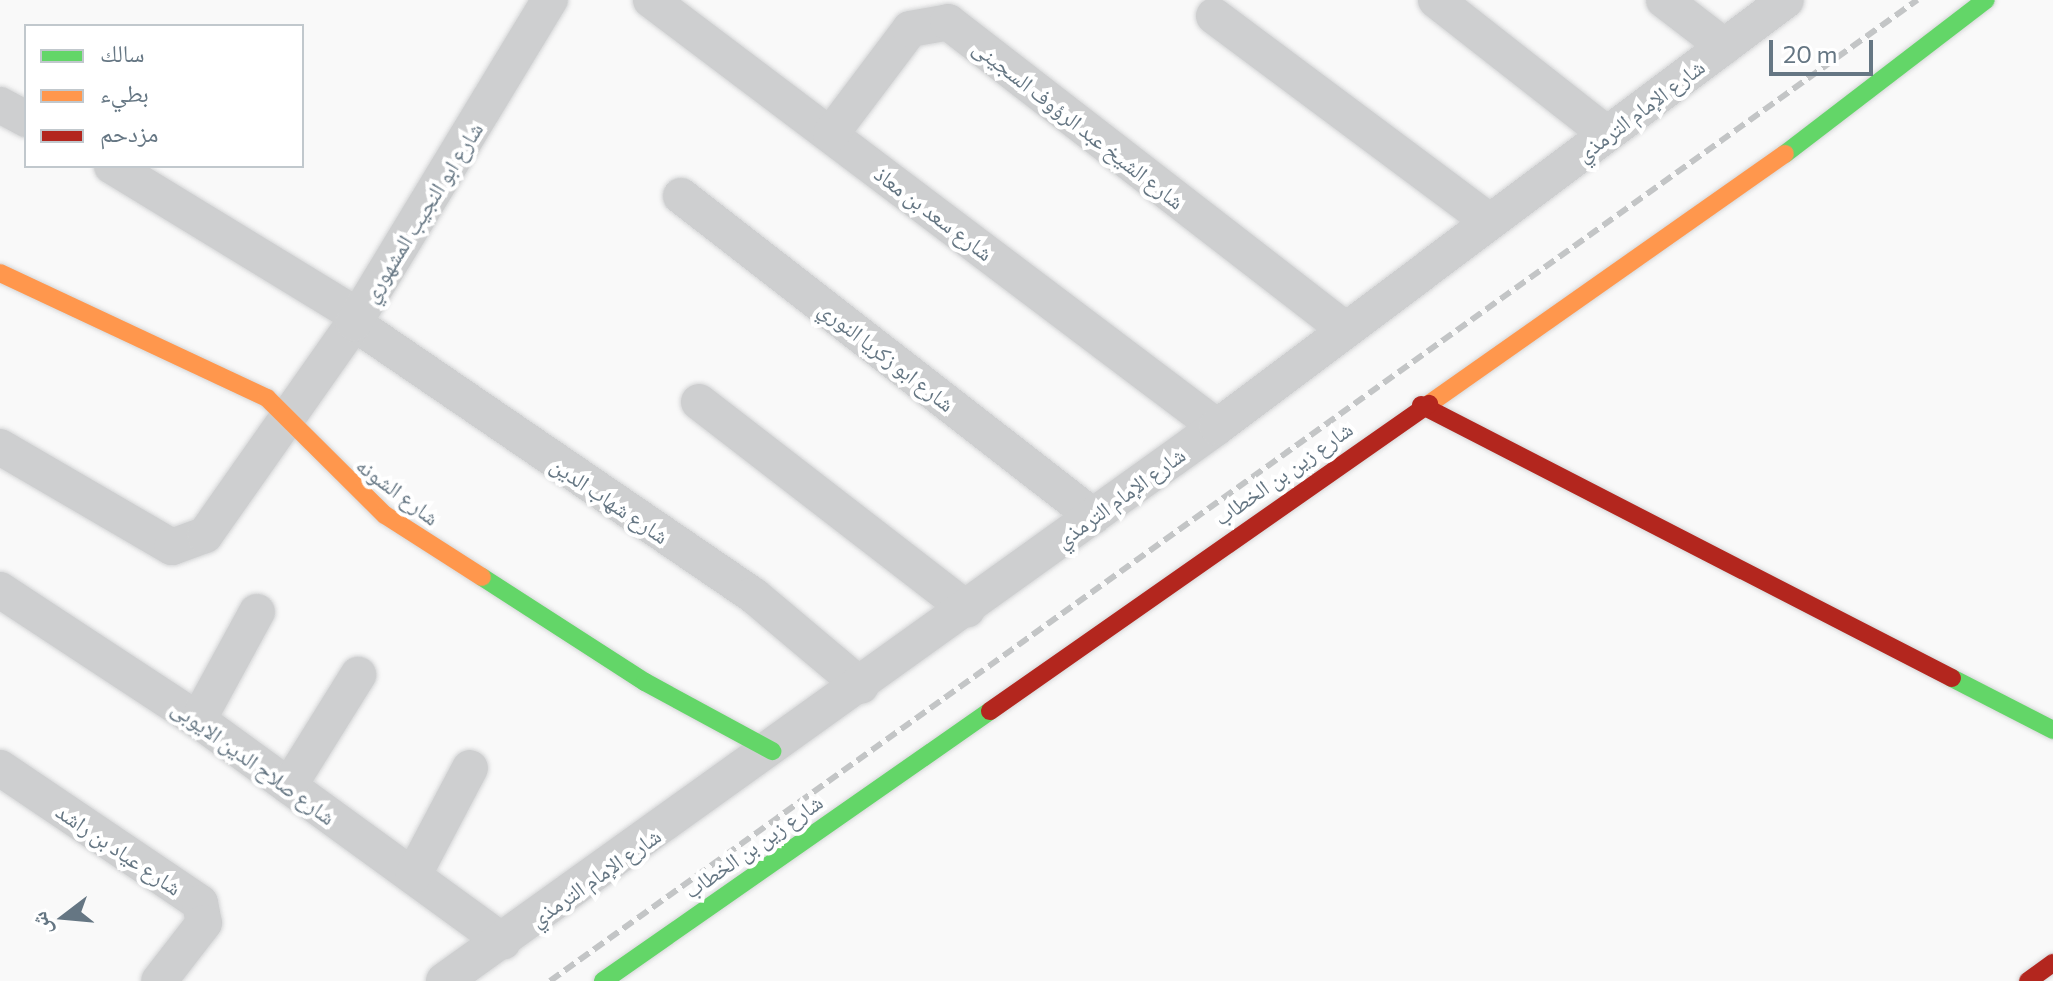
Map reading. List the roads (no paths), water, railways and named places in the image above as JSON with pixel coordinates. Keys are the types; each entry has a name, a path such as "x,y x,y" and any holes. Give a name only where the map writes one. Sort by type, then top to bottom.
{"street":[{"name":"شارع ابو النجيب المشهوري","path":"0,447 181,547 205,535 289,420 356,319 550,0"},
{"path":"1436,0 1607,134"},
{"path":"1664,0 1724,46"},
{"name":"شارع الإمام الترمذي","path":"444,981 772,751 1217,427 1786,0"},
{"name":"شارع زين بن الخطاب","path":"603,981 1421,405 1752,179 1986,0"},
{"name":"شارع سعد بن معاذ","path":"675,7 831,134 1217,427"},
{"path":"1214,16 1490,222"},
{"name":"شارع الشيخ عبد الرؤوف السجينى","path":"831,134 910,29 948,22 1346,330"},
{"path":"0,105 24,118"},
{"name":"شارع شهاب الدين","path":"115,168 356,319 753,595 861,686"},
{"name":"شارع ابو زكريا النوري","path":"681,196 1093,516"},
{"name":"شارع الشونه","path":"1,274 244,386 289,420 385,515 645,682 772,751"},
{"path":"699,402 967,609"},
{"path":"1421,405 2053,730"},
{"name":"شارع صلاح الدين الايوبى","path":"0,590 198,720 503,942"},
{"path":"198,720 257,612"},
{"path":"289,786 358,675"},
{"name":"شارع عياد بن راشد","path":"0,768 200,903 204,923 159,981"},
{"path":"413,876 470,768"},
{"path":"2028,981 2053,963"}],"railway":[{"path":"550,981 1917,0"}]}
